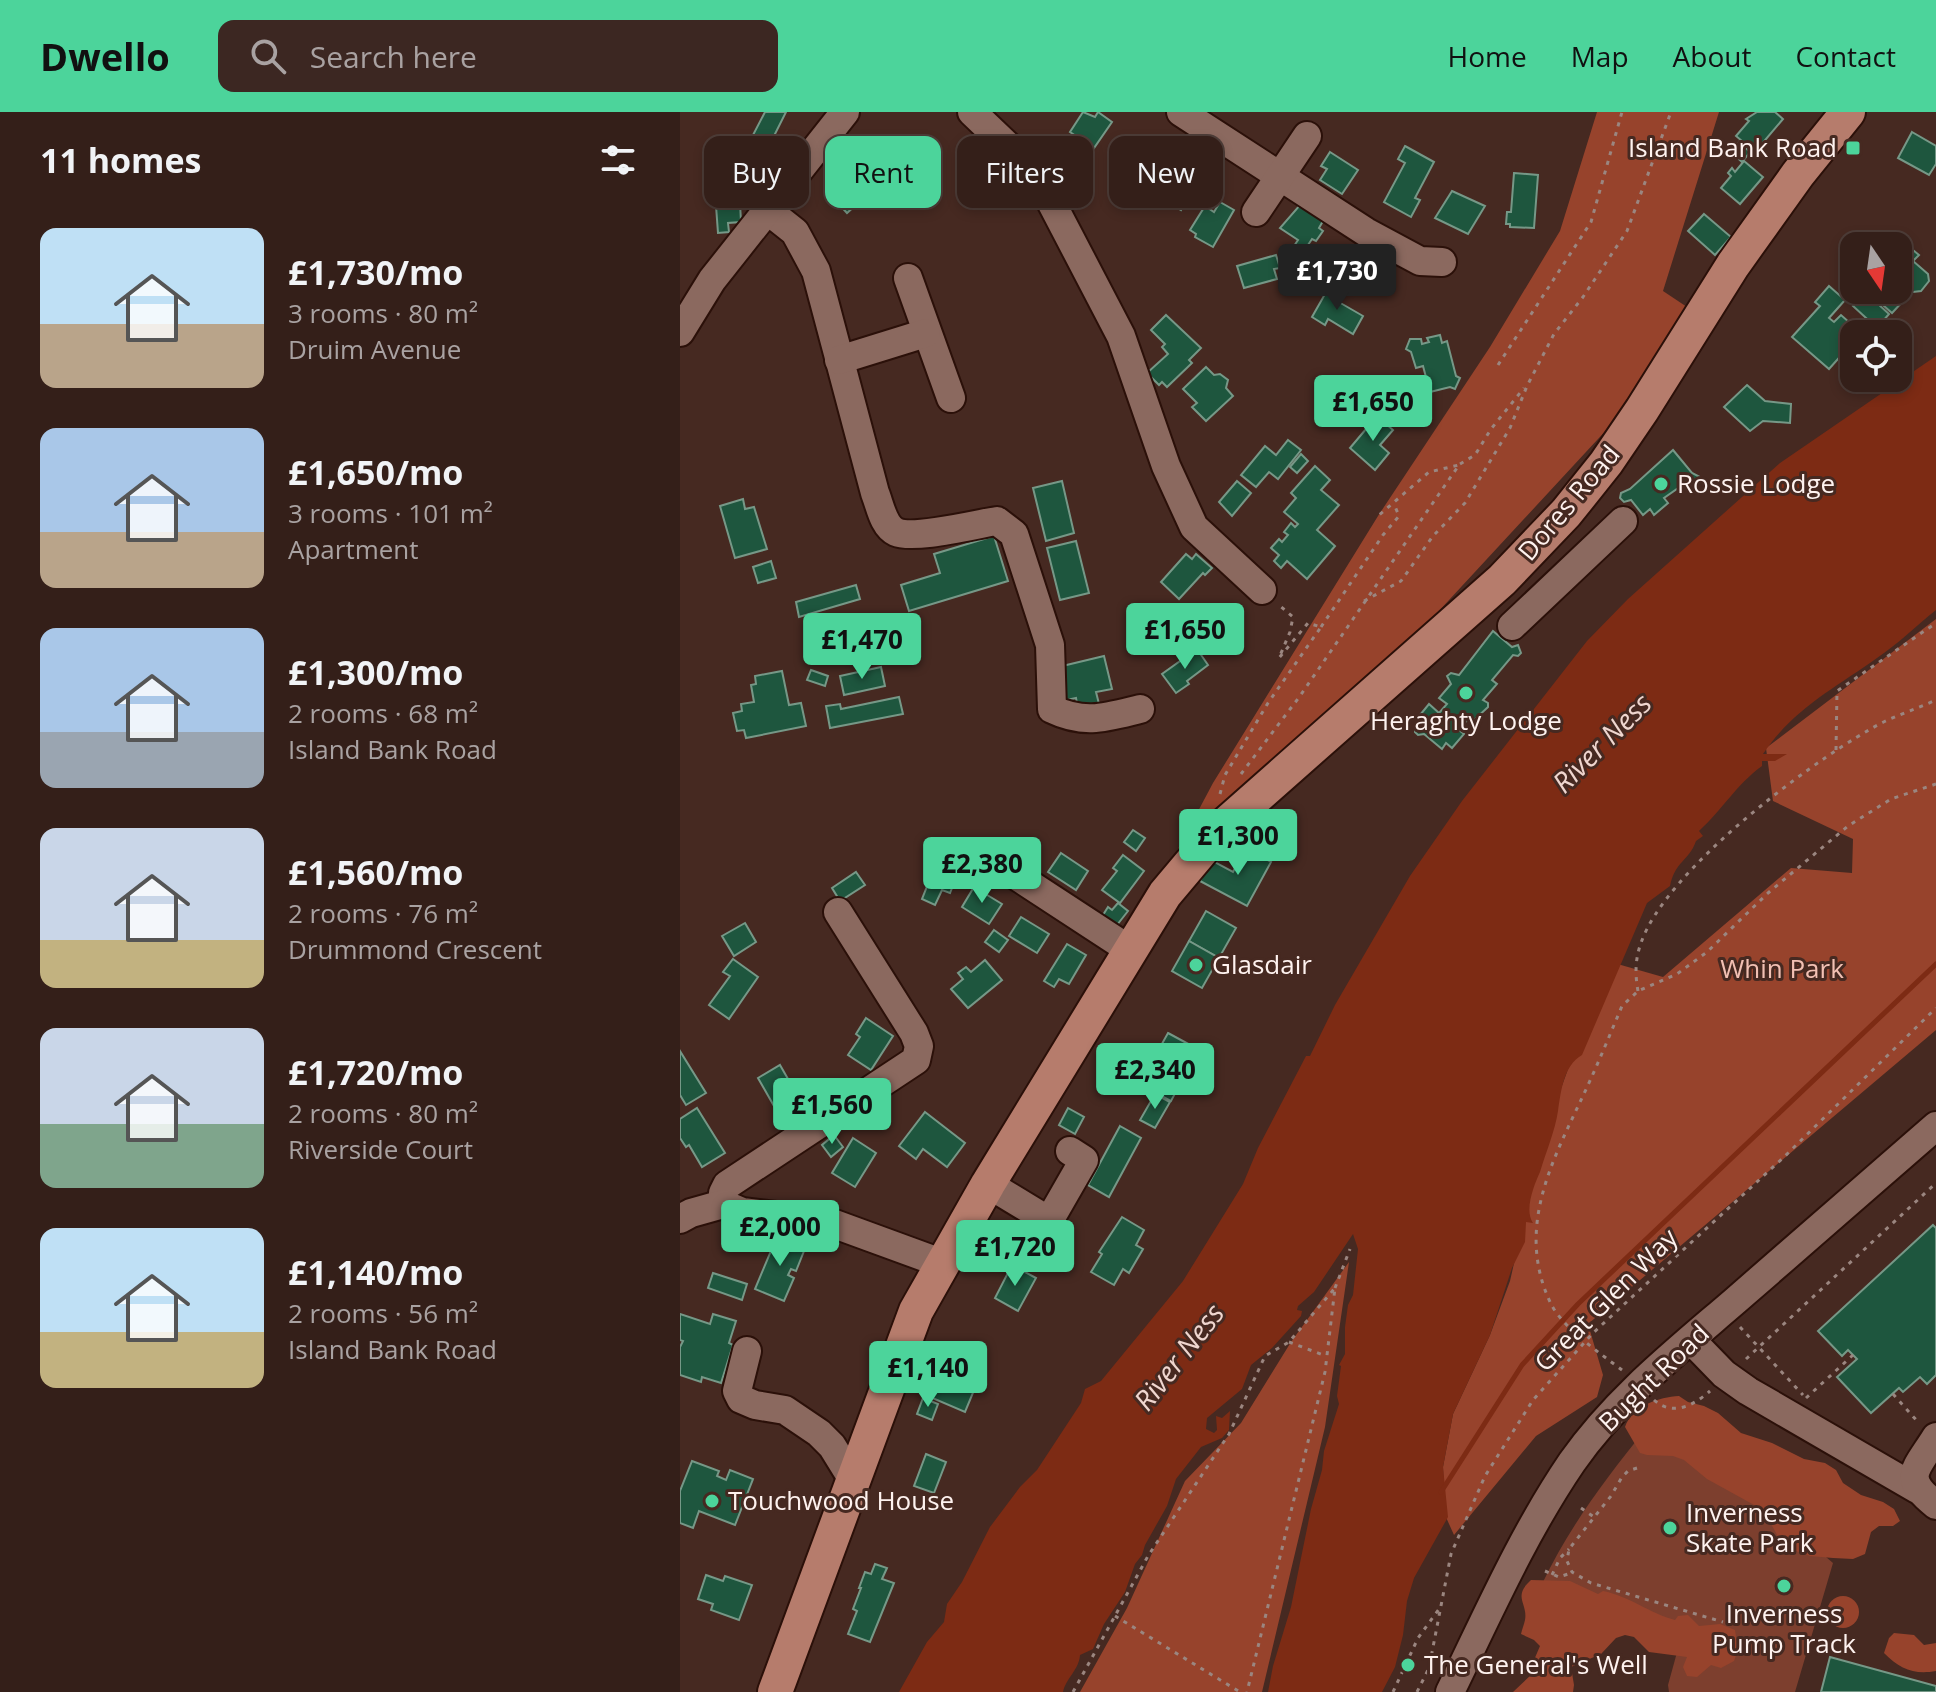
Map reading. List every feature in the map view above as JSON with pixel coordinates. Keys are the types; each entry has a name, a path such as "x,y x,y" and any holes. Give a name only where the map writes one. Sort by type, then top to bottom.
{"main road":[{"name":"Dores Road","path":"1228,823 1502,580 1566,513 1635,420 1733,265 1798,174 1848,112"},
{"path":"775,1692 916,1311 941,1263 1165,894 1228,823"}],"street":[{"path":"680,332 712,280 845,112"},
{"path":"972,112 1036,173 1121,336 1166,466 1194,527 1262,590"},
{"path":"1181,112 1366,232 1420,261 1442,262"},
{"path":"1256,212 1307,136"},
{"path":"766,209 795,232 816,271 875,493 887,524 897,533 934,532 997,521 1014,534 1050,645 1052,709 1071,718 1098,719 1140,709"},
{"path":"908,278 951,398"},
{"path":"839,360 926,333"},
{"path":"1566,513 1598,543"},
{"path":"1512,626 1623,521"},
{"path":"997,863 1130,950"},
{"path":"723,1204 727,1185 916,1060 919,1046 902,1010 877,977 838,912"},
{"name":"Bught Road","path":"1450,1692 1544,1506 1574,1460 1615,1409 1936,1126"},
{"path":"988,1184 1049,1221 1084,1160 1070,1151"},
{"path":"680,1219 723,1204 742,1212 829,1222 941,1263"},
{"path":"1691,1340 1724,1374 1748,1391 1926,1497"},
{"path":"747,1351 737,1391 741,1399 755,1405 785,1410 819,1433 832,1446 853,1480"},
{"path":"1926,1497 1914,1473 1935,1438"}],"path":[{"path":"1498,365 1591,222 1622,112"},
{"path":"1364,601 1401,581 1433,536 1465,503 1510,428 1527,386 1554,334 1627,231 1671,112"},
{"path":"1378,516 1429,472 1459,465 1475,455 1491,429 1527,386"},
{"path":"1228,823 1234,783 1300,696 1459,465"},
{"path":"1228,823 1218,800 1225,775 1283,680 1399,516 1394,503"},
{"path":"1262,590 1293,617 1279,658 1308,623 1321,627"},
{"path":"1836,750 1837,691 1936,623"},
{"path":"1638,991 1635,973 1641,943 1665,899 1726,837 1809,767 1872,728 1936,700"},
{"path":"1711,1390 1690,1406 1667,1408 1658,1405 1626,1372 1584,1342 1552,1306 1536,1245 1542,1187 1622,1006 1638,991 1677,974 1707,952 1768,893 1848,826 1891,799 1936,784"},
{"name":"Great Glen Way","path":"1417,1692 1429,1668 1451,1554 1485,1476 1533,1400 1584,1342 1784,1157 1936,1008"},
{"path":"1747,1358 1936,1183"},
{"path":"1247,1692 1327,1357 1335,1288 1350,1249"},
{"path":"1073,1692 1148,1556 1229,1434 1265,1356 1289,1342 1335,1288"},
{"path":"1289,1342 1327,1357"},
{"path":"1806,1398 1853,1355"},
{"path":"1893,1394 1935,1438"},
{"path":"1552,1575 1560,1558 1622,1477 1637,1468"},
{"path":"1581,1508 1594,1517"},
{"path":"1569,1549 1567,1561 1572,1572 1591,1583 1723,1622"},
{"path":"1545,1571 1559,1577 1572,1572"},
{"path":"1393,1692 1418,1638 1441,1606"},
{"path":"1115,1616 1240,1692"}],"shaded area":[{"name":"Inverness Skate Park","path":"1645,1430 1776,1514 1833,1563 1795,1692 1669,1692 1668,1685 1684,1627 1543,1582 1590,1503"}],"green space":[{"path":"1597,112 1719,112 1663,291 1687,307 1635,399 1425,626 1171,862 1213,783 1378,516 1490,347 1560,231"},
{"name":"Whin Park","path":"1936,619 1936,1030 1588,1324 1603,1375 1597,1397 1536,1436 1454,1535 1445,1515 1443,1467 1453,1414 1490,1335 1510,1281 1530,1193 1559,1094 1607,961 1663,977 1791,868 1852,873 1853,839 1773,801 1766,748"},
{"path":"1349,1262 1325,1427 1262,1692 1080,1692 1127,1608 1185,1481 1241,1423 1291,1342"},
{"path":"1679,1396 1718,1413 1741,1433 1772,1443 1804,1459 1825,1463 1836,1470 1843,1483 1861,1495 1894,1509 1900,1521 1893,1526 1879,1526 1871,1532 1865,1554 1853,1559 1810,1556 1793,1550 1781,1542 1765,1513 1707,1479 1684,1460 1640,1453 1625,1427 1629,1420 1647,1404"},
{"path":"1531,1580 1570,1581 1598,1594 1603,1591 1622,1597 1675,1620 1678,1616 1688,1615 1699,1626 1720,1624 1735,1630 1738,1650 1734,1661 1721,1668 1711,1665 1697,1677 1687,1676 1683,1667 1687,1657 1649,1652 1634,1637 1625,1635 1616,1638 1601,1654 1571,1667 1573,1692 1513,1692 1532,1674 1531,1667 1540,1646 1521,1634 1525,1620 1522,1591"},
{"path":"1843,1596 1855,1600 1859,1612 1855,1624 1843,1628 1831,1624 1827,1612 1831,1600"},
{"path":"1894,1633 1914,1635 1924,1645 1936,1643 1936,1671 1914,1671 1890,1659 1884,1653"}],"water":[{"name":"River Ness","path":"1936,356 1936,610 1892,647 1816,700 1788,724 1763,754 1787,754 1775,761 1762,761 1762,766 1699,831 1703,836 1679,866 1670,886 1647,903 1582,1055 1571,1066 1564,1080 1555,1126 1531,1198 1529,1211 1533,1223 1526,1222 1525,1242 1512,1268 1490,1335 1453,1414 1443,1467 1448,1517 1414,1578 1395,1667 1382,1692 1268,1692 1291,1607 1324,1451 1339,1404 1339,1365 1345,1354 1345,1327 1348,1305 1353,1295 1358,1249 1353,1234 1314,1292 1298,1306 1301,1316 1272,1348 1251,1365 1242,1389 1207,1418 1206,1429 1214,1433 1217,1430 1216,1416 1222,1418 1230,1411 1229,1430 1222,1438 1201,1447 1176,1479 1167,1506 1135,1564 1125,1592 1104,1624 1093,1649 1080,1655 1063,1692 899,1692 927,1642 944,1622 947,1604 990,1527 1037,1470 1081,1403 1085,1389 1101,1381 1183,1281 1243,1184 1258,1148 1335,1005 1410,876 1462,801 1587,641 1628,599 1780,463 1884,392 1912,392 1912,372"}],"building":[{"path":"765,112 786,112 774,136 753,135"},
{"path":"1083,112 1095,117 1098,112 1112,122 1094,148 1093,136 1076,136 1070,132"},
{"path":"1757,112 1775,112 1783,119 1755,152 1736,136 1749,121 1746,119"},
{"path":"1912,132 1936,146 1936,164 1929,175 1898,158"},
{"path":"1739,142 1750,152 1742,162 1731,152"},
{"path":"1405,146 1434,162 1415,198 1420,200 1411,217 1384,202 1405,163 1398,159"},
{"path":"1330,152 1358,170 1342,194 1320,180 1327,169 1321,166"},
{"path":"1744,161 1763,177 1740,204 1721,188 1731,176 1728,173 1732,168 1735,172"},
{"path":"1514,173 1538,175 1534,228 1510,227 1506,224 1507,212 1511,212"},
{"path":"1452,191 1485,206 1468,234 1435,218"},
{"path":"1223,204 1234,210 1213,247 1195,237 1196,234 1190,230 1204,208 1214,212 1216,208 1223,208"},
{"path":"1300,205 1323,221 1319,228 1323,231 1316,241 1312,239 1306,255 1294,246 1298,240 1280,228"},
{"path":"716,208 740,208 741,222 728,223 729,232 718,233"},
{"path":"1704,214 1731,237 1715,255 1688,231"},
{"path":"1912,249 1919,255 1913,261 1928,274 1929,281 1921,291 1913,292"},
{"path":"1276,255 1280,268 1274,269 1277,279 1244,288 1237,266"},
{"path":"1829,286 1840,296 1841,304 1829,318 1834,322 1841,315 1847,320 1840,320 1840,357 1829,369 1792,337 1820,306 1815,302"},
{"path":"1329,287 1341,294 1337,301 1363,316 1353,334 1328,319 1325,325 1312,317"},
{"path":"1878,304 1889,314 1884,320 1868,320 1853,306"},
{"path":"1882,304 1900,304 1892,313"},
{"path":"1166,315 1201,348 1189,360 1192,363 1167,387 1162,382 1159,385 1147,373 1168,354 1162,347 1165,344 1151,330"},
{"path":"1440,335 1442,343 1447,341 1456,376 1460,378 1455,389 1450,387 1430,392 1423,366 1416,368 1411,352 1406,349 1410,339 1421,339 1422,344 1429,342 1427,338"},
{"path":"1206,367 1214,375 1220,374 1228,380 1226,388 1233,396 1206,421 1192,407 1197,403 1183,389"},
{"path":"1747,385 1765,401 1791,404 1790,423 1763,421 1750,431 1724,407"},
{"path":"1377,416 1393,430 1380,445 1389,453 1375,470 1350,448"},
{"path":"1288,440 1301,450 1278,479 1269,472 1256,487 1241,475 1265,446 1276,455"},
{"name":"Rossie Lodge","path":"1673,450 1692,473 1700,477 1699,483 1695,486 1687,482 1664,498 1668,503 1654,515 1650,509 1643,515 1631,500 1624,502 1620,498 1621,493 1630,489"},
{"path":"1301,454 1308,461 1297,473 1290,467"},
{"path":"1315,466 1330,480 1321,490 1339,505 1317,530 1335,546 1307,579 1287,561 1281,568 1274,561 1279,555 1271,548 1288,535 1284,532 1291,523 1295,527 1298,524 1284,512 1296,498 1291,493"},
{"path":"1062,481 1074,533 1046,541 1033,488"},
{"path":"1237,481 1251,493 1232,516 1219,502"},
{"path":"743,499 745,509 754,507 767,549 735,558 720,506"},
{"path":"994,536 1008,581 909,611 901,585 940,573 934,554"},
{"path":"1076,541 1089,593 1060,600 1047,548"},
{"path":"1186,554 1192,559 1196,554 1212,568 1205,575 1203,573 1179,599 1161,582"},
{"path":"771,561 776,578 758,583 753,567"},
{"path":"856,585 860,599 799,617 796,602"},
{"name":"Heraghty Lodge","path":"1493,631 1512,647 1518,645 1521,653 1513,655 1492,680 1497,684 1483,700 1488,707 1472,722 1468,719 1459,730 1464,734 1452,748 1446,743 1442,749 1424,734 1415,732 1415,728 1426,721 1420,715 1429,704 1439,713 1447,704 1439,698 1451,684 1447,676 1451,673 1459,675"},
{"path":"1197,649 1208,665 1176,693 1162,674"},
{"path":"1104,656 1112,689 1096,692 1099,704 1078,709 1076,698 1062,701 1054,668"},
{"path":"881,667 885,686 844,695 840,676"},
{"path":"811,670 828,676 825,686 807,680"},
{"path":"782,671 789,705 801,703 806,726 746,738 744,730 737,731 733,713 742,711 741,704 754,702 751,685 756,684 755,676"},
{"path":"899,697 903,714 830,728 826,706 840,704 841,709"},
{"path":"1133,830 1145,838 1136,851 1124,842"},
{"path":"1246,848 1271,862 1247,906 1200,881 1211,860 1233,872"},
{"path":"1061,853 1088,871 1076,890 1048,872"},
{"path":"940,854 962,863 950,893 942,890 935,905 922,899"},
{"path":"1123,855 1144,871 1120,903 1102,890 1117,871 1113,868"},
{"path":"856,872 865,885 840,901 832,888"},
{"path":"974,887 1002,904 989,924 962,907"},
{"path":"1118,903 1128,911 1117,925 1103,915 1108,907 1112,910"},
{"path":"1206,911 1236,928 1219,958 1189,941"},
{"path":"1021,917 1049,934 1037,953 1009,936"},
{"path":"745,923 756,942 734,956 722,936"},
{"path":"994,930 1008,940 999,952 985,942"},
{"name":"Glasdair","path":"1189,941 1219,958 1202,988 1172,971"},
{"path":"1067,944 1086,955 1069,984 1059,979 1054,987 1044,981"},
{"path":"733,959 758,977 729,1019 709,1005 730,976 723,972"},
{"path":"985,960 1002,980 968,1008 951,989 963,979 958,973 966,967 971,972"},
{"path":"866,1018 893,1036 871,1070 848,1055 860,1037 856,1034"},
{"path":"1168,1033 1205,1053 1184,1090 1148,1069"},
{"path":"680,1051 706,1093 686,1105 680,1095"},
{"path":"780,1065 804,1107 782,1120 758,1078"},
{"path":"1155,1075 1178,1088 1171,1101 1148,1088"},
{"path":"1155,1094 1170,1102 1155,1128 1140,1120"},
{"path":"697,1108 725,1153 702,1167 689,1145 686,1147 680,1138 680,1119"},
{"path":"1068,1108 1084,1117 1075,1134 1059,1125"},
{"path":"925,1112 965,1143 947,1167 923,1149 916,1159 899,1146"},
{"path":"1120,1126 1141,1138 1109,1197 1088,1185"},
{"path":"834,1135 843,1147 831,1157 822,1145"},
{"path":"853,1138 876,1153 855,1187 832,1173"},
{"path":"1122,1217 1144,1230 1136,1245 1143,1249 1129,1273 1123,1269 1114,1285 1091,1272 1102,1254 1099,1252"},
{"path":"1933,1225 1936,1228 1936,1375 1927,1384 1920,1377 1903,1392 1899,1388 1871,1413 1837,1377 1857,1359 1848,1350 1842,1356 1818,1331"},
{"path":"778,1234 806,1246 796,1271 791,1269 788,1275 794,1278 784,1301 755,1289"},
{"path":"1012,1265 1036,1278 1018,1311 995,1298"},
{"path":"713,1273 747,1284 742,1300 708,1288"},
{"path":"680,1314 710,1324 713,1314 736,1321 729,1343 733,1345 721,1383 702,1377 701,1382 680,1375 680,1347 683,1341 680,1340"},
{"path":"947,1357 982,1371 965,1412 930,1397"},
{"path":"923,1398 938,1404 932,1420 917,1414"},
{"path":"926,1454 946,1462 934,1493 914,1486"},
{"name":"Touchwood House","path":"692,1461 719,1471 717,1476 726,1480 730,1470 753,1479 735,1525 699,1511 693,1528 680,1523 680,1491"},
{"path":"875,1564 887,1568 882,1579 894,1583 870,1642 848,1634 857,1611 853,1609 865,1572 871,1574"},
{"path":"706,1575 723,1581 725,1576 752,1585 739,1620 711,1610 713,1604 698,1599"},
{"path":"1830,1657 1936,1686 1936,1692 1821,1692"}],"waterway":[{"path":"1441,1492 1522,1365 1578,1304 1936,964"}],"place":[{"name":"Island Bank Road","path":"1853,148"},
{"name":"Rossie Lodge","path":"1661,484"},
{"name":"Heraghty Lodge","path":"1466,693"},
{"name":"Glasdair","path":"1196,965"},
{"name":"Touchwood House","path":"712,1501"},
{"name":"Inverness Skate Park","path":"1670,1528"},
{"name":"Inverness Pump Track","path":"1784,1586"},
{"name":"The General's Well","path":"1408,1665"}]}
